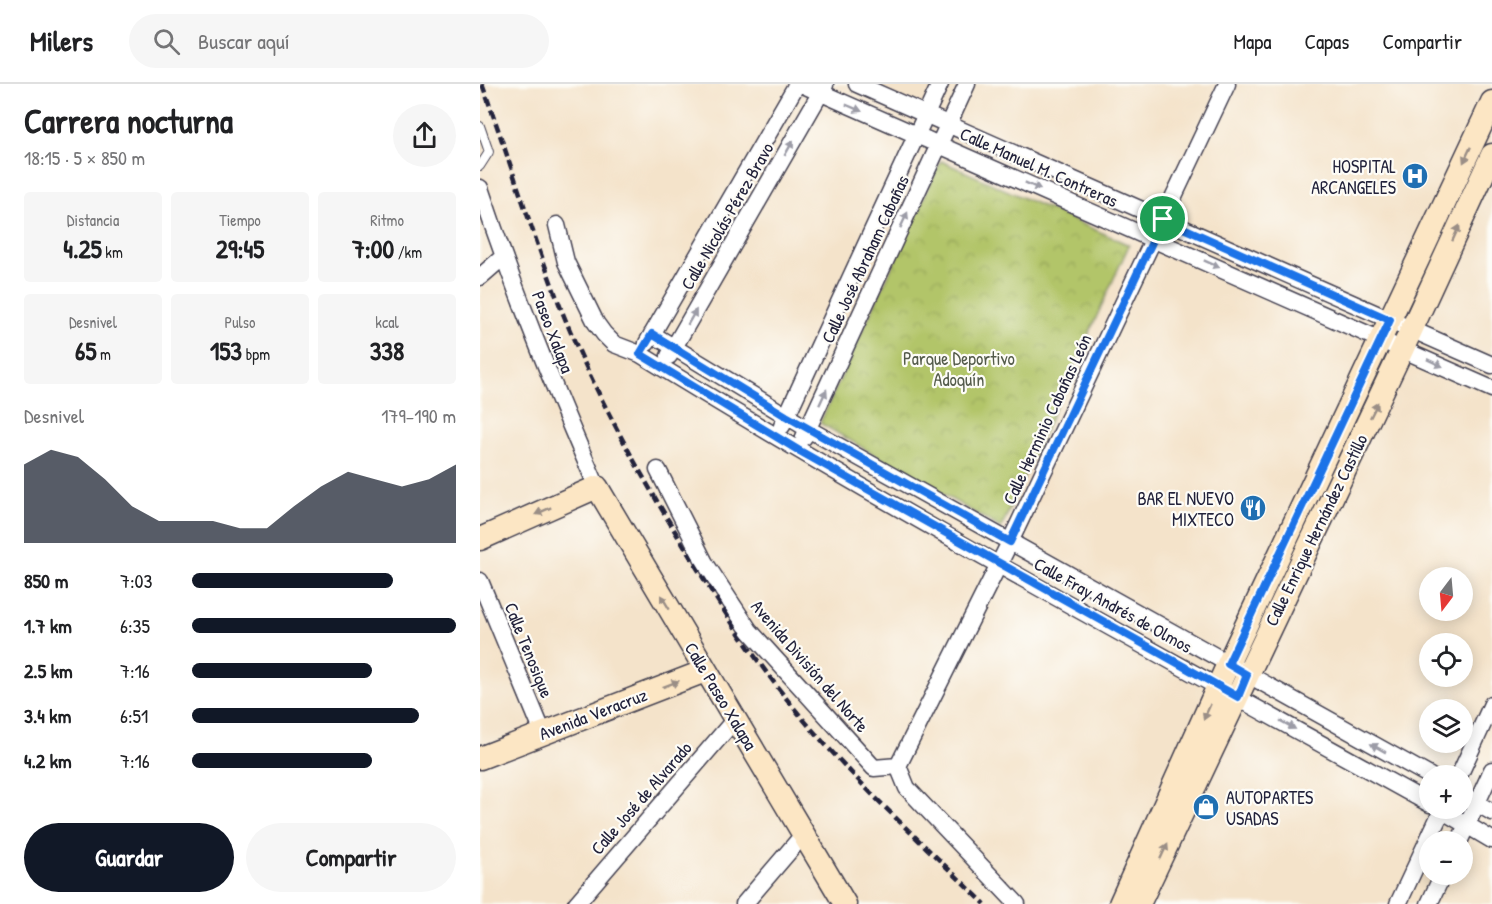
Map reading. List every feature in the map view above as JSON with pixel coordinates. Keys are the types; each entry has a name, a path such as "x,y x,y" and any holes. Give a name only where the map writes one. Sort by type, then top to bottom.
{"main road":[{"name":"Calle Enrique Hernández Castillo","path":"1238,670 1386,329 1492,102"},
{"name":"Calle Enrique Hernández Castillo","path":"1120,904 1407,339 1492,155"},
{"path":"480,538 597,487"},
{"name":"Calle Paseo Xalapa","path":"597,487 845,904"},
{"name":"Avenida Veracruz","path":"480,758 705,670"},
{"name":"Calle Enrique Hernández Castillo","path":"1139,904 1228,691"}],"street":[{"name":"Calle Manuel M. Contreras","path":"799,84 823,89 916,134 1154,239 1386,329"},
{"name":"Calle Nicolás Pérez Bravo","path":"640,354 799,84"},
{"name":"Calle Manuel M. Contreras","path":"857,84 1163,219 1407,339 1492,389"},
{"name":"Calle José Abraham Cabañas","path":"776,437 940,84"},
{"name":"Calle José Abraham Cabañas","path":"798,450 967,84"},
{"name":"Calle Herminio Cabañas León","path":"898,766 999,565 1227,84"},
{"name":"Calle Nicolás Pérez Bravo","path":"662,368 823,89"},
{"name":"Paseo Xalapa","path":"480,188 503,257 558,399 597,487"},
{"name":"Calle Fray Andrés de Olmos","path":"557,225 566,262 596,323 614,344 640,354 798,450 999,565 1419,797"},
{"path":"480,277 503,257"},
{"name":"Calle Fray Andrés de Olmos","path":"652,334 808,429 1419,770"},
{"name":"Calle Manuel M. Contreras","path":"1407,339 1492,365"},
{"name":"Avenida División del Norte","path":"658,470 705,563 748,630 874,768 898,766"},
{"name":"Calle Tenosique","path":"480,581 543,733"},
{"path":"1464,765 1492,704"},
{"name":"Calle José de Alvarado","path":"576,904 736,718"},
{"path":"898,766 907,788 1017,904"},
{"path":"1473,795 1492,770"},
{"path":"1473,801 1492,812"},
{"path":"1398,904 1433,819"},
{"name":"Calle Fray Andrés de Olmos","path":"1456,819 1492,840"},
{"path":"1464,831 1467,819"},
{"path":"744,904 804,835"},
{"path":"1429,904 1438,885"}],"lane":[{"path":"480,126 489,152 480,166"}],"green space":[{"name":"Parque Deportivo Adoquín","path":"941,161 1129,245 1001,528 820,423"}],"railway":[{"path":"482,84 572,335 628,450 691,558 755,657 790,704 873,795 985,904"}],"place":[{"name":"HOSPITAL ARCANGELES","path":"1415,176"},
{"name":"BAR EL NUEVO MIXTECO","path":"1253,508"},
{"name":"AUTOPARTES USADAS","path":"1206,807"}],"route":[{"path":"1163,219 1390,320 1228,664 1247,675 1238,697 999,565 798,450 640,354 652,334 786,416 1010,542 1163,219"}]}
